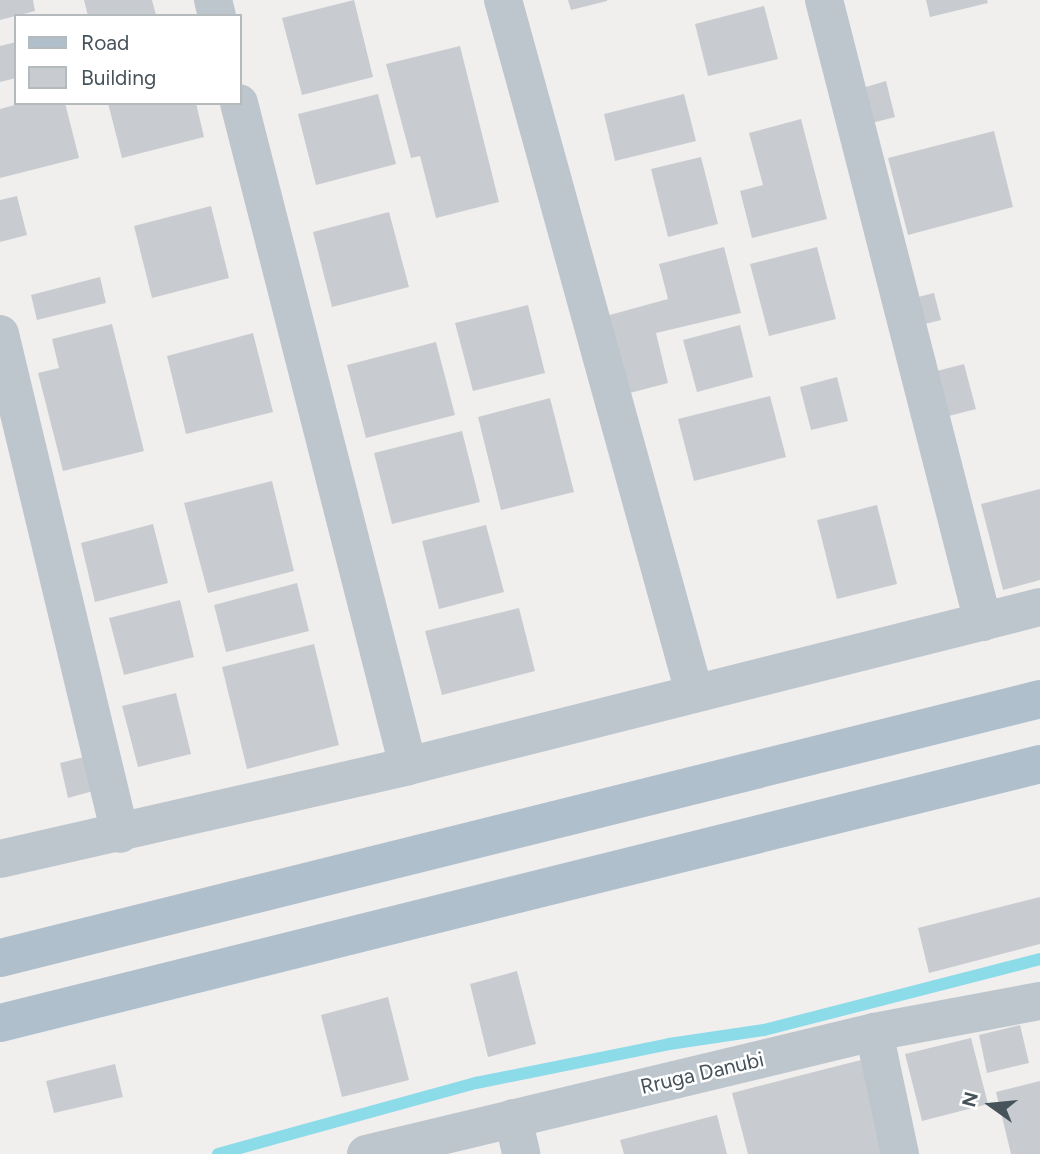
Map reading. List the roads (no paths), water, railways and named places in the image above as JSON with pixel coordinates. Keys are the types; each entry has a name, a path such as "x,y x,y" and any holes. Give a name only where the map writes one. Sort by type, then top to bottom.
{"main road":[{"path":"0,958 1040,699"},
{"path":"0,1023 1040,764"}],"street":[{"path":"503,0 694,692"},
{"path":"824,0 983,622"},
{"path":"240,105 408,766"},
{"path":"0,334 120,834"},
{"path":"0,859 120,834 408,766 1040,607"},
{"name":"Rruga Danubi","path":"366,1154 517,1136 874,1032 1040,1001"},
{"path":"874,1032 900,1154"}],"waterway":[{"path":"218,1154 476,1083 669,1044 764,1030 1040,959"}]}
